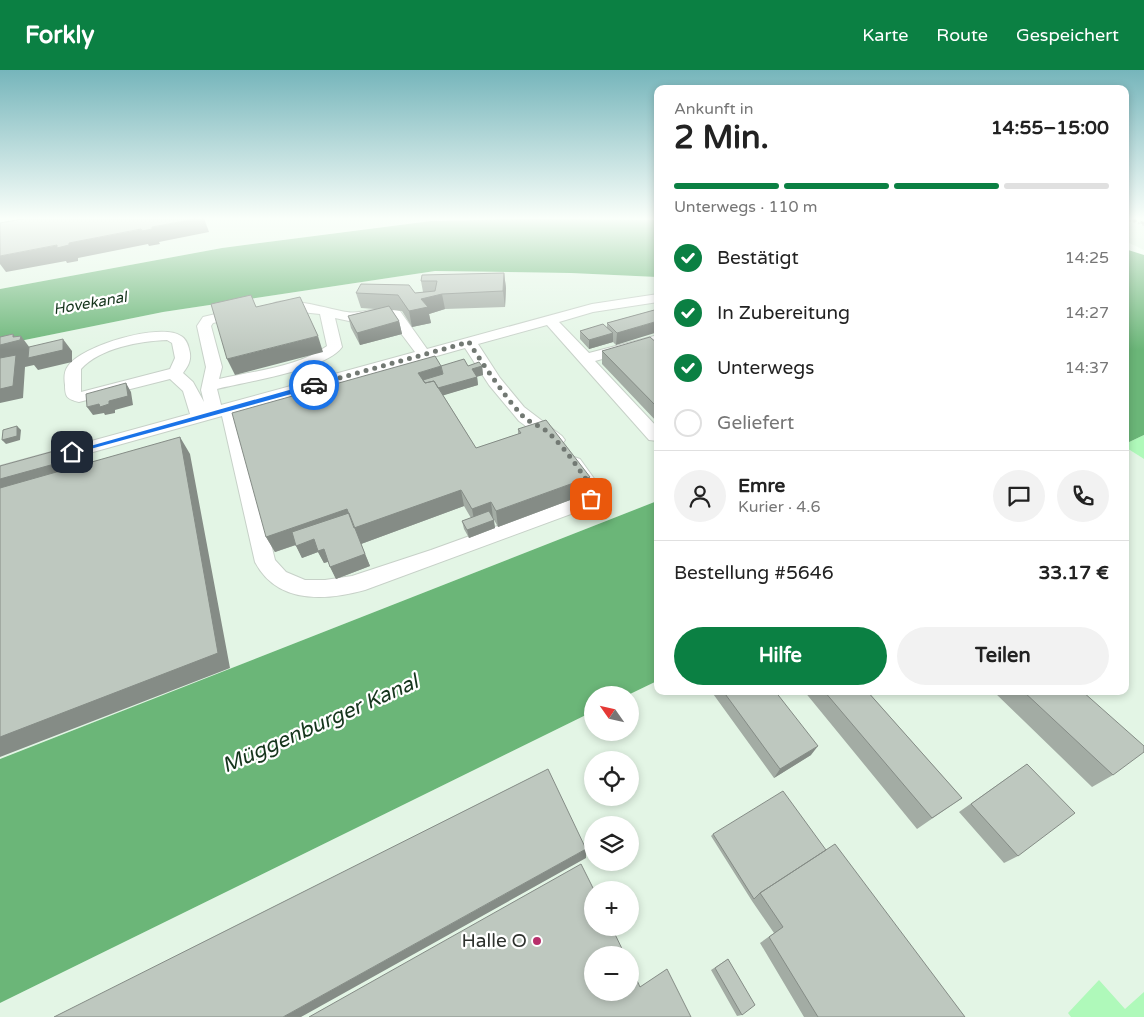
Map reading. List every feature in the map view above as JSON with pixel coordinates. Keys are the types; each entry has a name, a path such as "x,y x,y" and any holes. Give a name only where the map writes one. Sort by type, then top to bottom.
{"street":[{"path":"0,472 592,308 654,299"},
{"path":"424,355 395,314 389,312 349,317 294,306 259,309 208,320 204,326 214,367 210,386 214,413 265,562 269,570 288,583 312,589 332,588 374,578 591,499 594,491 552,435 542,427 526,419 479,359 469,342"},
{"path":"210,386 311,360 331,352 335,348 334,338 326,312"},
{"path":"550,320 654,435"},
{"path":"174,375 182,365 183,354 180,342 174,337 167,336 150,338 102,349 79,362 74,368 73,395 79,396 156,377 174,375 179,376 214,413"},
{"path":"585,359 654,340"}],"shaded area":[{"path":"0,262 145,262 0,289"},
{"path":"435,271 571,273 654,277 654,502 0,759 0,345 163,312"},
{"path":"1144,435 1144,459 1129,450 1129,442"},
{"path":"1129,450 1144,459 1144,1017 0,1017 0,1003 584,716 584,741 639,741 639,690 654,682 654,695 1129,695"},
{"path":"1099,980 1125,1009 1144,992 1144,1017 1071,1017 1068,1013"}],"water":[{"name":"Hovekanal","path":"145,262 654,262 654,277 571,273 435,271 163,312 0,345 0,289"},
{"path":"1129,262 1144,262 1144,435 1129,442"},
{"name":"Müggenburger Kanal","path":"654,502 654,682 639,690 639,686 584,686 584,716 0,1003 0,759"}],"building":[{"path":"504,273 503,291 442,294 421,299 428,307 409,311 398,295 356,293 361,284 409,285 415,293 435,291 437,281 421,281 422,275"},
{"path":"251,295 256,307 300,297 318,336 227,359 211,304"},
{"path":"389,306 399,321 357,333 348,316"},
{"path":"654,310 654,322 617,333 607,323"},
{"path":"603,324 613,333 589,340 580,331"},
{"path":"13,334 13,337 21,336 20,340 0,345 0,337"},
{"path":"650,337 654,340 654,404 602,351"},
{"path":"63,339 63,350 28,358 29,347"},
{"path":"16,355 13,386 0,389 0,358"},
{"path":"435,356 441,366 418,373 425,383 434,381 476,448 521,433 518,429 546,420 590,477 496,511 491,502 472,509 461,490 354,528 347,509 266,537 232,413"},
{"path":"464,359 468,366 479,362 482,366 472,369 477,377 438,388 434,381 425,383 423,380 443,374 441,366"},
{"path":"126,383 128,396 109,401 109,404 100,407 99,404 87,407 86,394"},
{"path":"17,426 17,436 2,440 3,430"},
{"path":"180,437 218,653 0,737 0,488"},
{"path":"58,450 58,463 0,479 0,466"},
{"path":"489,511 494,520 467,530 462,521"},
{"path":"349,513 365,554 330,567 324,549 318,551 314,539 296,546 292,532"},
{"path":"726,695 778,695 818,746 780,769"},
{"path":"827,695 871,695 962,798 932,818"},
{"path":"1027,695 1087,695 1144,746 1144,752 1113,775"},
{"path":"1027,764 1075,813 1018,856 971,804"},
{"path":"548,769 584,845 584,850 283,1017 54,1017"},
{"path":"783,791 826,850 760,893 754,899 713,834"},
{"path":"835,844 965,1017 818,1017 769,937 783,927 760,893"},
{"name":"Halle O","path":"581,864 590,881 584,881 584,936 616,936 621,946 584,946 584,1001 639,1001 639,985 640,987 667,969 691,1017 309,1017"},
{"path":"728,959 755,1005 742,1015 715,968"}],"way so far":[{"path":"314,385 469,342 479,359 526,419 542,427 552,435 570,458 594,491 591,499"}],"place":[{"name":"Halle O","path":"537,941"}],"route":[{"path":"72,452 314,385"}]}
